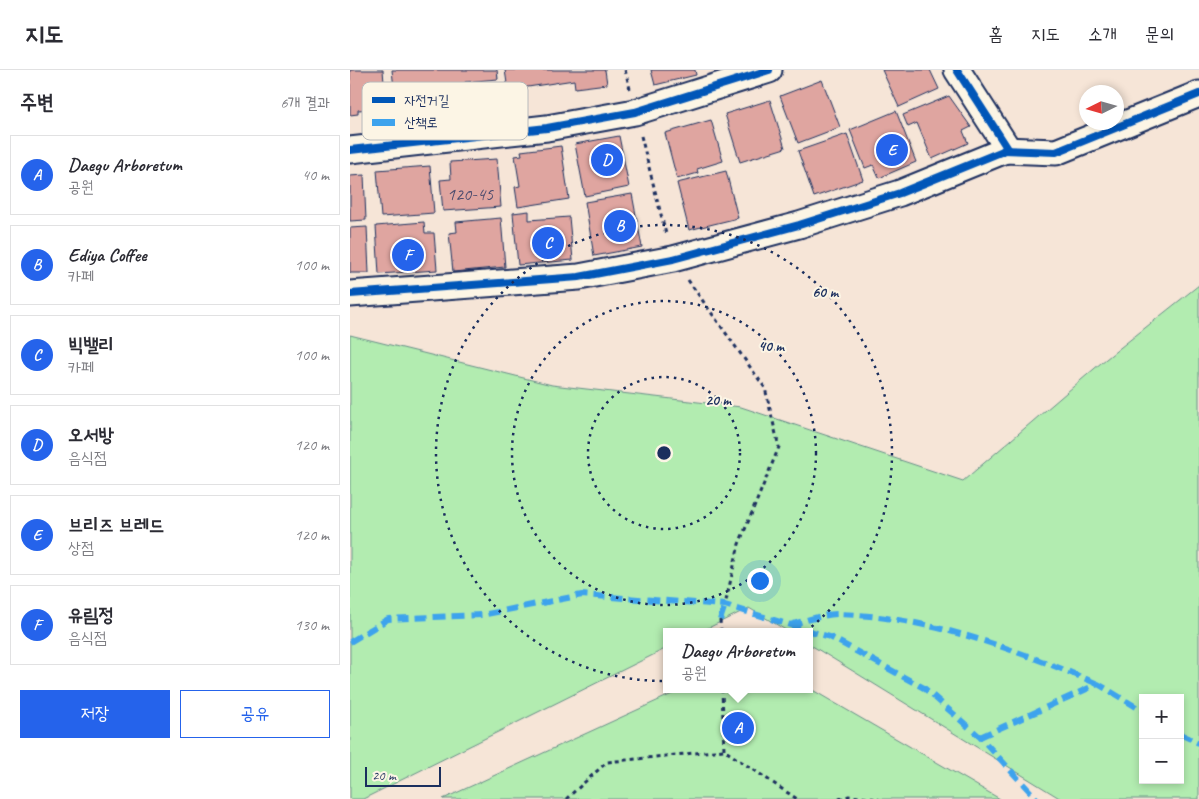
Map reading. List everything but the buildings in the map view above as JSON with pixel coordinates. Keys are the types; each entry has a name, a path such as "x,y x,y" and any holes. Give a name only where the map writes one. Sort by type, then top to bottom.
{"street":[{"path":"528,130 635,112 769,70"},
{"path":"350,294 579,277 673,259 799,225 900,193 1008,149 957,70"},
{"path":"1004,150 1056,152 1199,94"},
{"path":"350,150 440,140"}],"path":[{"path":"625,70 673,259 765,388 779,447 739,544 724,605"},
{"path":"720,620 721,628"},
{"path":"722,693 724,750"},
{"path":"566,799 607,762 724,750 798,799"},
{"path":"839,799 848,796 879,799"}],"green space":[{"path":"1199,285 1199,799 1061,799 813,646 813,628 782,628 749,608 708,628 663,628 663,650 363,799 350,799 350,335 552,385 741,407 963,481 1101,363"},
{"path":"813,690 1000,799 443,799 674,693 813,693"}],"marked path":[{"path":"350,642 388,619 482,615 582,595 725,605 800,628"},
{"path":"720,620 725,605"},
{"path":"790,625 832,614 871,616 904,621 938,628 1004,647 1098,684"},
{"path":"813,632 830,637 924,688 980,737 1037,799"},
{"path":"980,737 1098,684 1139,709"},
{"path":"1184,736 1199,743"}],"cycle path":[{"path":"528,130 635,112 769,70"},
{"path":"350,294 579,277 673,259 799,225 900,193 1008,149 957,70"},
{"path":"1004,150 1056,152 1199,94"},
{"path":"350,150 440,140"}],"place":[{"name":"브리즈 브레드","path":"892,150"},
{"name":"오서방","path":"607,160"},
{"name":"Ediya Coffee","path":"620,226"},
{"name":"빅밸리","path":"548,243"},
{"name":"유림정","path":"408,255"},
{"name":"Daegu Arboretum","path":"738,728"}]}
